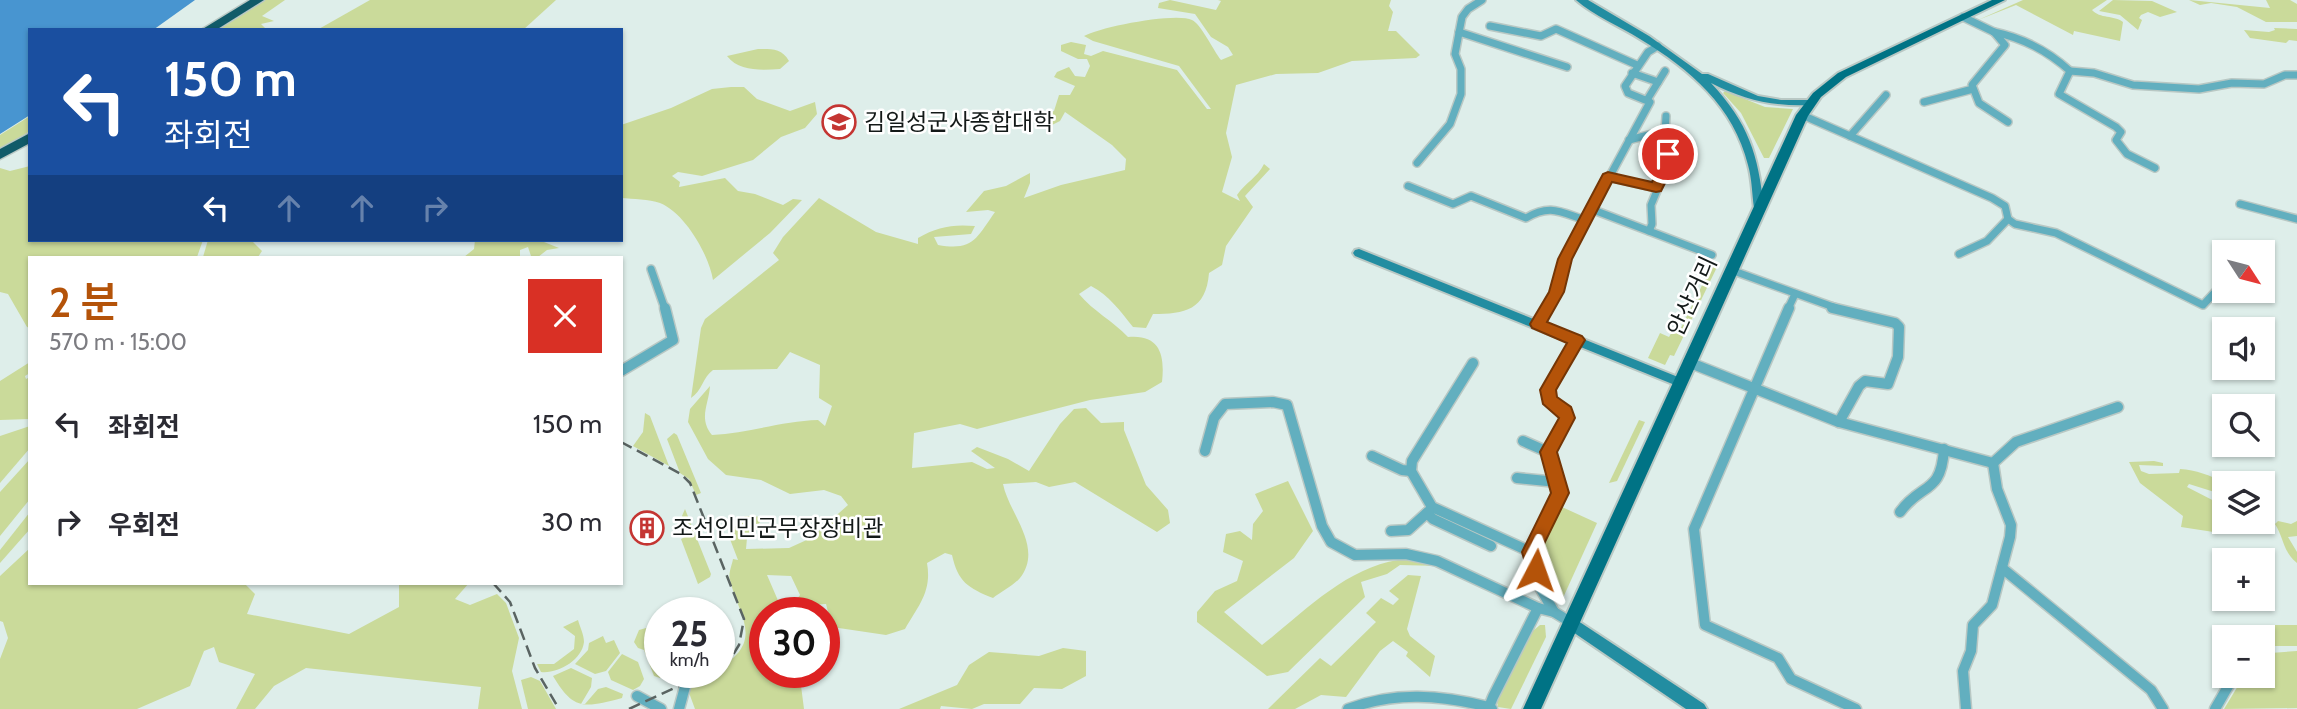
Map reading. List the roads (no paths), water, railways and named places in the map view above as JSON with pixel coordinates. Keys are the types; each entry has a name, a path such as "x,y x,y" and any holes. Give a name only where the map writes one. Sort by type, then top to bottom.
{"highway":[{"path":"210,28 258,0"},
{"path":"0,155 28,138"}],"main road":[{"path":"1581,0 1698,73 1740,94 1761,102 1812,102"},
{"name":"안산거리","path":"1532,709 1802,115 1829,85 1857,66 2000,0"},
{"path":"1698,73 1731,112 1745,136 1759,185 1759,208"},
{"path":"1359,253 1679,382"},
{"path":"1572,622 1699,709"}],"street":[{"path":"1417,163 1447,130 1461,94 1461,69 1455,54 1462,17 1468,9 1482,0"},
{"path":"1963,17 1994,32 2022,40 2070,71 2094,73 2133,85 2199,89 2232,83 2264,84 2285,75 2297,75"},
{"path":"1490,26 1541,36 1556,29 1637,65"},
{"path":"1459,32 1560,62 1567,67"},
{"path":"1924,102 1933,98 1958,96 1973,89 1985,67 2005,45 1994,32"},
{"path":"1538,324 1556,292 1565,259 1650,102 1629,93 1625,86 1648,51 1658,46"},
{"path":"1647,100 1665,71"},
{"path":"2070,71 2059,94 2116,127 2121,132 2116,140 2117,145 2132,158 2155,168"},
{"path":"1632,73 1658,82"},
{"path":"1973,89 1978,103 1990,114 2008,122"},
{"path":"1850,136 1886,95"},
{"path":"1802,115 1992,198 2005,206 2008,219 2015,224 2056,233 2203,305 2212,295"},
{"path":"1649,231 1652,224 1651,205 1656,188 1671,157 1664,149 1667,116"},
{"path":"1629,140 1652,134 1665,136"},
{"path":"1608,177 1656,188"},
{"path":"1408,186 1452,204 1471,196 1526,218 1549,209 1585,220"},
{"path":"2239,204 2297,219"},
{"path":"1591,209 1712,255"},
{"path":"1959,254 1987,241 2008,219"},
{"path":"623,370 673,340 671,326 651,269"},
{"path":"1731,270 1830,307 1895,323 1899,327 1898,357 1888,384 1865,381 1859,386 1839,422"},
{"path":"1795,293 1694,529 1705,625 1778,658 1791,679 1856,709"},
{"path":"1554,611 1541,589 1531,552 1560,493 1548,452 1567,415 1549,400 1549,385 1577,340"},
{"path":"1688,362 1839,422 1993,463"},
{"path":"1473,363 1412,461 1411,471 1433,519 1491,546"},
{"path":"1205,451 1214,418 1225,404 1273,402 1287,405 1322,526 1331,542 1355,555 1406,554 1437,561 1538,608 1554,611 1572,622"},
{"path":"1993,463 2016,442 2118,407"},
{"path":"1523,441 1548,452"},
{"path":"1900,512 1905,504 1930,491 1936,483 1944,466 1944,449"},
{"path":"1372,456 1402,470 1411,471"},
{"path":"1966,709 1963,671 1970,651 1973,625 1992,604 2011,525 1997,489 1993,463"},
{"path":"1517,478 1557,482"},
{"path":"1391,531 1400,533 1413,528 1430,510"},
{"path":"1430,510 1531,552"},
{"path":"2002,568 2077,626 2151,690 2163,709"},
{"path":"1354,708 1391,697 1444,697 1491,708 1538,608"},
{"path":"677,708 684,688"},
{"path":"2215,709 2227,688"},
{"path":"637,695 661,709"}],"water":[{"path":"0,0 195,0 156,28 28,28 28,116 0,134"}],"railway":[{"path":"623,443 681,474 690,483 744,619 739,645 735,652"},
{"path":"495,585 510,602 535,668 559,709"},
{"path":"629,709 674,688"}],"place":[{"name":"김일성군사종합대학","path":"839,122"},
{"name":"조선인민군무장장비관","path":"647,528"}]}
